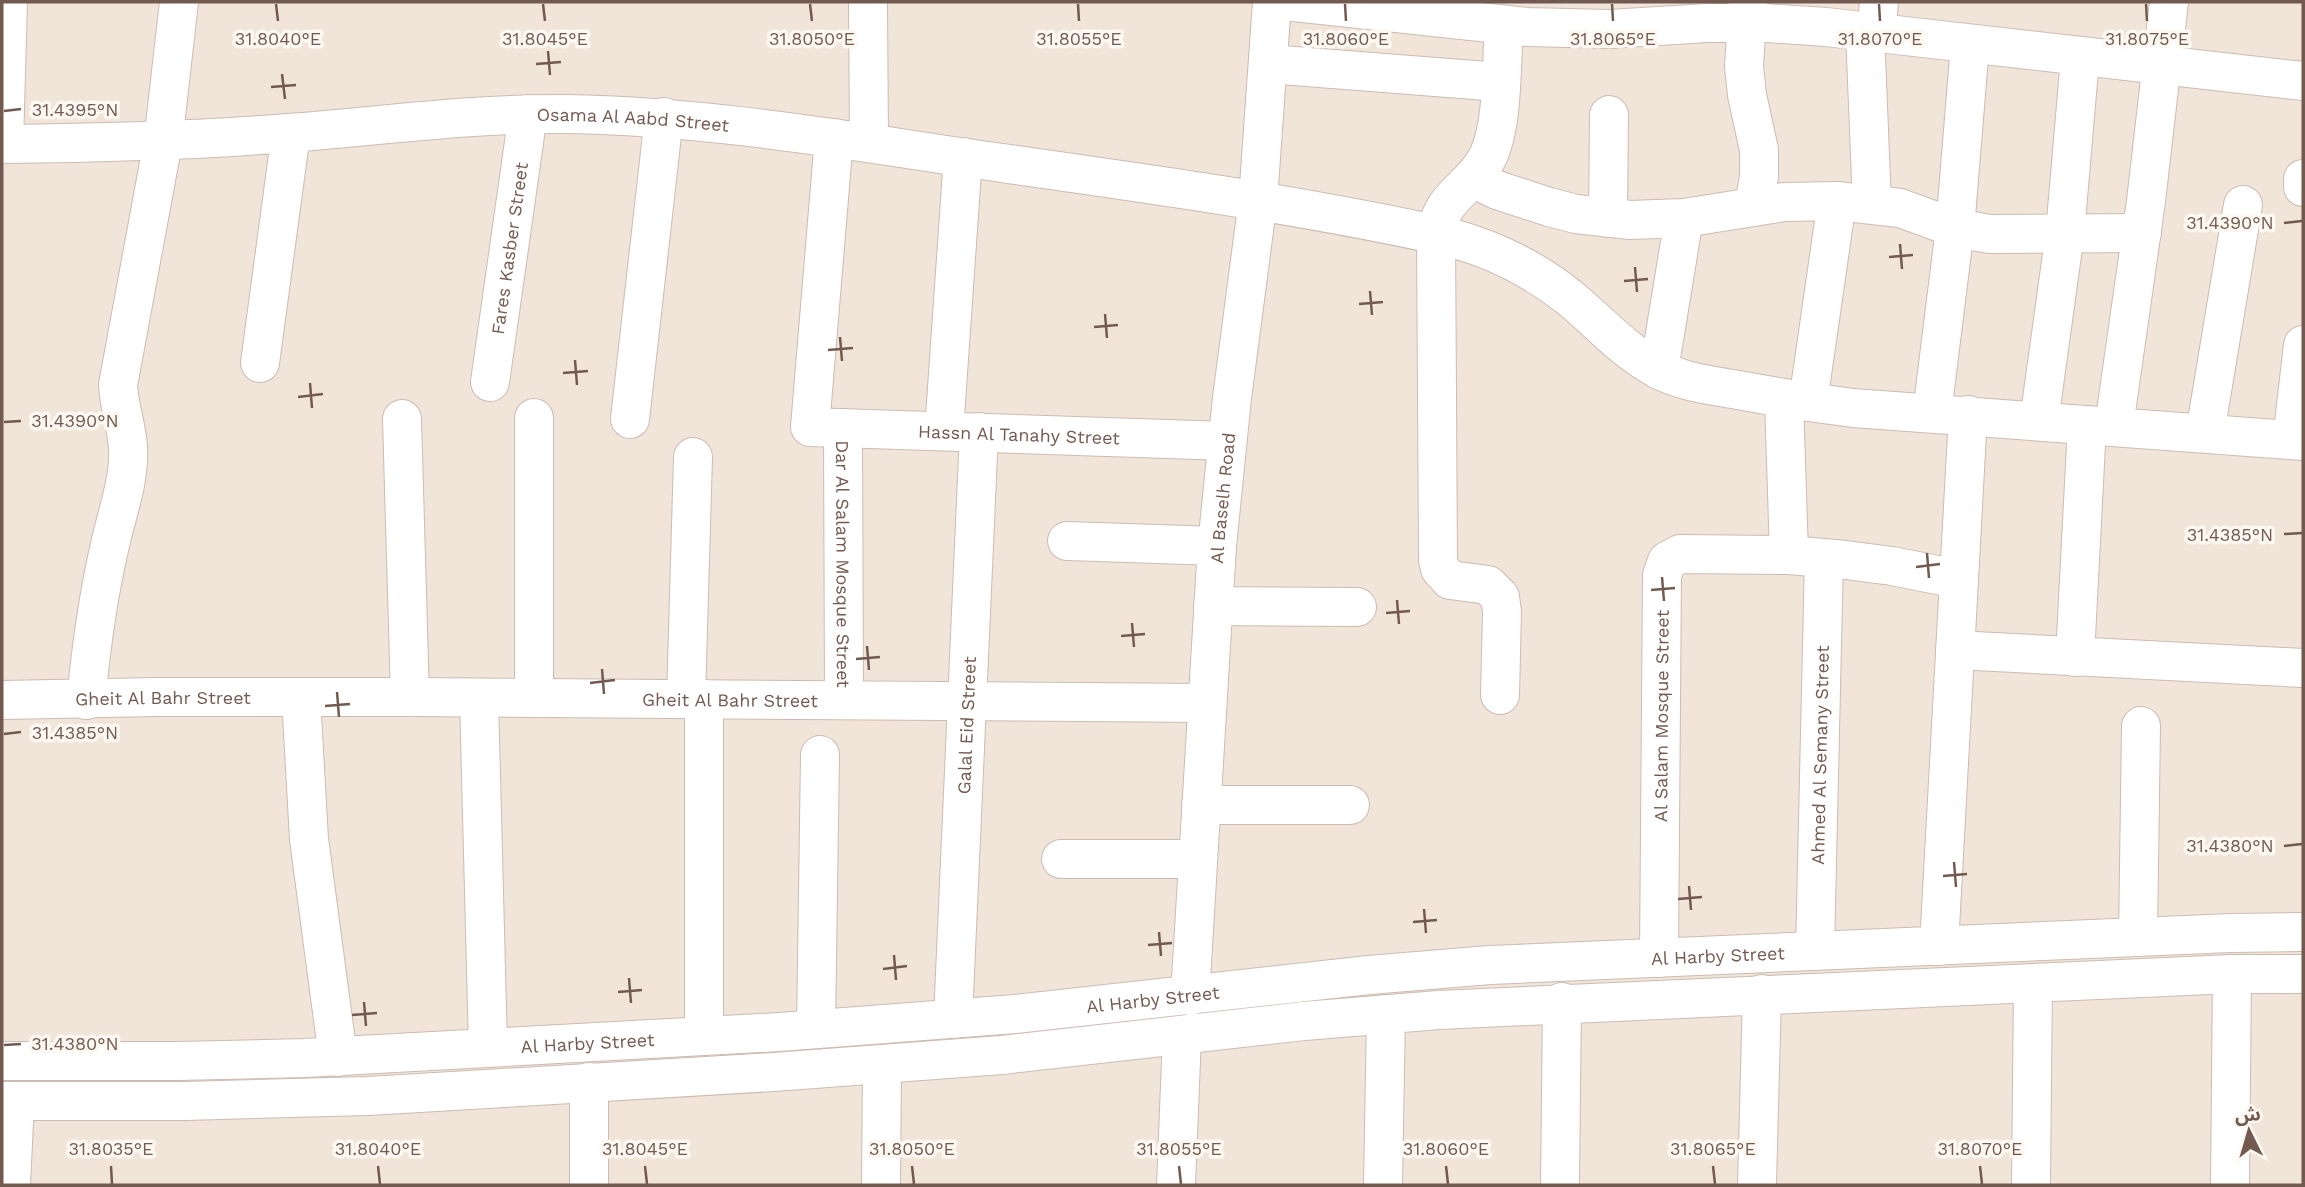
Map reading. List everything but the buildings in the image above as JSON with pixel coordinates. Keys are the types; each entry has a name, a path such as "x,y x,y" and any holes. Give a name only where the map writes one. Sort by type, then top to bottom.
{"street":[{"path":"3,145 8,2"},
{"path":"86,700 100,595 128,461 119,396 120,374 163,142 179,2"},
{"name":"Dar Al Salam Mosque Street","path":"844,700 827,427 851,140 868,2"},
{"name":"Al Baselh Road","path":"1191,996 1217,546 1227,441 1258,200 1272,2"},
{"path":"1294,2 1520,18 1631,15 1707,23 1747,13 1807,14 1873,23 1970,45 2303,81"},
{"path":"2075,657 2101,426 2142,233 2169,2"},
{"path":"1747,13 1745,81 1759,150 1759,177 1754,205"},
{"path":"1500,695 1500,597 1488,585 1450,580 1440,569 1438,560 1436,234 1437,222 1447,203 1486,161 1495,139 1500,82 1520,18"},
{"name":"Ahmed Al Semany Street","path":"1815,951 1806,557 1796,400 1854,202 1873,23"},
{"path":"1939,946 1958,579 1950,414 1955,228 1970,45"},
{"path":"2039,421 2065,233 2080,58"},
{"path":"1269,64 1500,82"},
{"name":"Osama Al Aabd Street","path":"3,145 163,142 459,117 528,114 664,117 741,125 1258,200 1436,234 1505,257 1569,297 1626,348 1659,370 1696,383 1796,400 2297,440"},
{"name":"Fares Kasber Street","path":"491,382 528,114"},
{"path":"1608,218 1609,115"},
{"path":"630,419 664,117"},
{"path":"260,363 291,133"},
{"name":"Galal Eid Street","path":"953,1019 967,701 961,432 963,157"},
{"path":"1473,178 1522,200 1576,214 1608,218 1657,220 1784,202 1854,202 1919,214 1955,228 1990,234 2142,233"},
{"path":"2303,179 2303,187"},
{"path":"2205,433 2242,205"},
{"path":"1659,370 1684,218"},
{"path":"2297,440 2303,345"},
{"path":"534,418 534,698"},
{"path":"402,419 410,697"},
{"name":"Hassn Al Tanahy Street","path":"827,427 1227,441"},
{"path":"693,457 695,699 704,1037"},
{"path":"1067,541 1217,546"},
{"name":"Al Salam Mosque Street","path":"1659,958 1663,570 1667,561 1680,554 1806,557 1892,566 1958,579"},
{"path":"1213,606 1357,607"},
{"path":"1955,650 2303,668"},
{"path":"301,697 309,839 338,1057"},
{"name":"Gheit Al Bahr Street","path":"2,700 410,697 1206,703"},
{"path":"479,698 488,1047"},
{"path":"2138,937 2141,726"},
{"path":"816,1029 820,755"},
{"path":"1201,805 1350,806"},
{"path":"1061,859 1198,859"},
{"name":"Al Harby Street","path":"2,1061 153,1062 338,1057 704,1037 953,1019 1191,996 1369,975 1490,965 2303,932"},
{"path":"1490,965 1492,1006"},
{"path":"2230,1185 2232,974"},
{"path":"10,1185 8,1101 317,1098 882,1065 1002,1055 1386,1014 1492,1006 2232,974 2303,974"},
{"path":"2031,1185 2033,982"},
{"path":"1757,1185 1762,994"},
{"path":"1560,1185 1562,1002"},
{"path":"1383,1185 1386,1014"},
{"path":"1176,1185 1182,1036"},
{"path":"664,1039 665,1078"},
{"path":"881,1185 882,1065"},
{"path":"589,1082 589,1185"}],"shaded area":[{"path":"2,2 2303,2 2303,1185 2,1185"}]}
